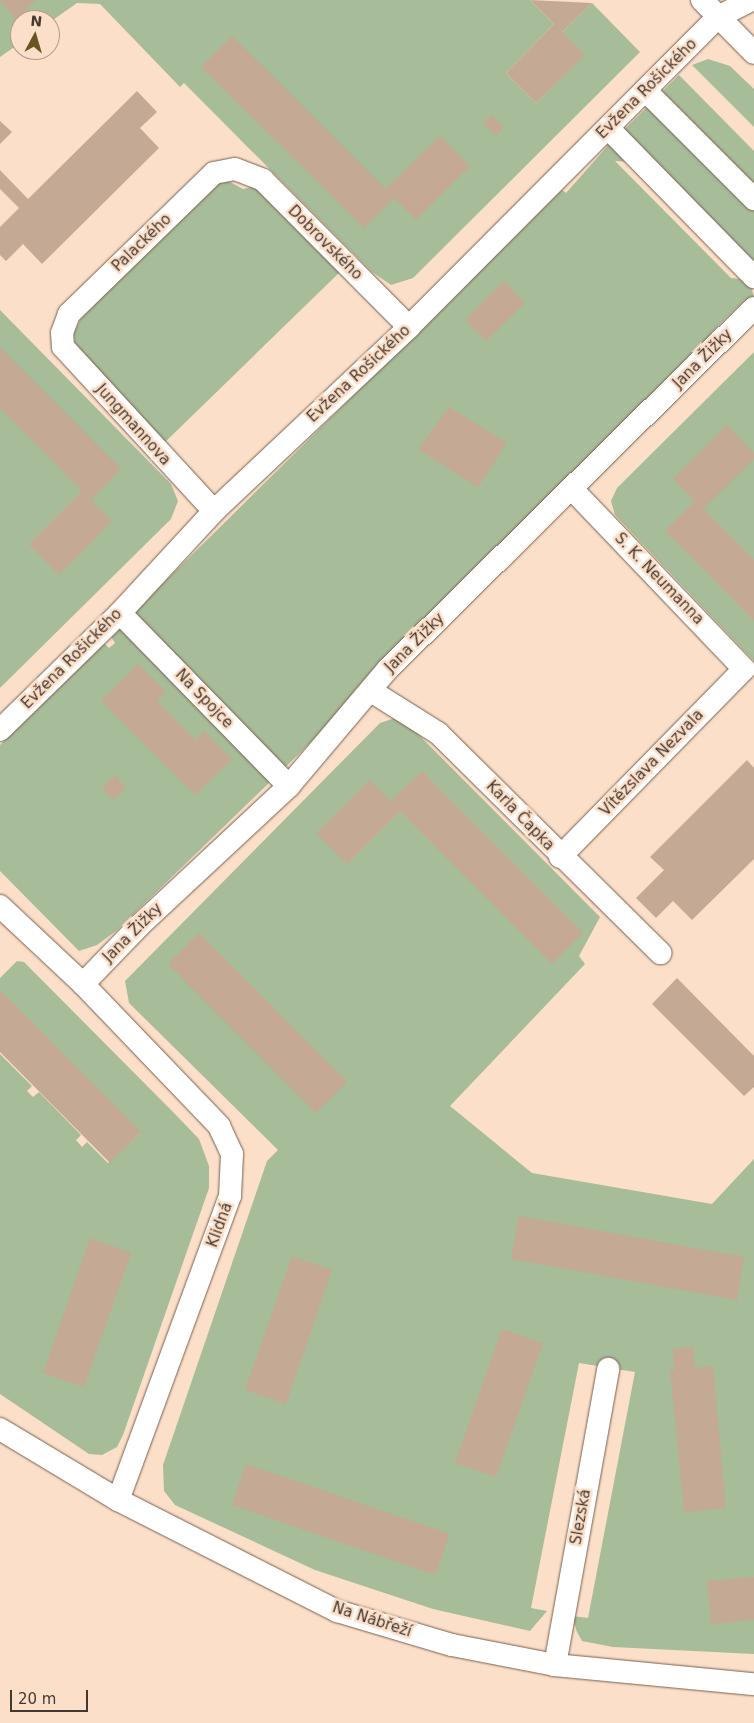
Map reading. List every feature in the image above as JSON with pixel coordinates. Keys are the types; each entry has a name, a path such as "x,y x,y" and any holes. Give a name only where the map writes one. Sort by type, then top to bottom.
{"street":[{"path":"702,0 754,53"},
{"name":"Evžena Rošického","path":"0,730 120,613 214,511 409,327 718,17 751,0"},
{"path":"646,91 754,199"},
{"path":"608,128 754,277"},
{"name":"Dobrovského","path":"235,169 262,180 409,327"},
{"name":"Palackého","path":"62,334 69,314 214,173 235,169"},
{"name":"Jana Žižky","path":"83,984 140,925 288,786 371,691 754,308"},
{"name":"Jungmannova","path":"62,334 63,346 214,511"},
{"name":"S. K. Neumanna","path":"573,490 744,669"},
{"name":"Na Spojce","path":"120,613 288,786"},
{"name":"Vítězslava Nezvala","path":"560,857 744,669"},
{"name":"Karla Čapka","path":"371,691 438,733 560,857 660,953"},
{"name":"Klidná","path":"0,906 83,984 219,1126 232,1154 230,1196 118,1500"},
{"name":"Slezská","path":"555,1665 608,1369"},
{"name":"Na Nábřeží","path":"0,1429 118,1500 337,1611 452,1645 555,1665 754,1684"}],"green space":[{"path":"0,0 530,0 554,24 506,73 536,103 584,55 561,33 592,3 640,52 413,278 391,285 372,272 184,83 180,87 100,4 77,3 60,15 60,10 10,10 10,50 0,57"},
{"path":"708,59 730,66 754,89 754,127 692,65"},
{"path":"679,75 754,151 754,191 659,95"},
{"path":"651,103 754,206 754,269 620,134"},
{"path":"612,141 632,162 615,161 731,278 749,280 754,297 748,303 745,300 711,333 714,336 299,754 116,931 97,945 79,951 0,871 0,745 104,643 109,648 115,643 111,637 143,603 562,190 566,193"},
{"path":"221,177 243,189 262,185 342,270 160,447 76,357 74,333 86,307"},
{"path":"0,310 171,484 178,501 171,519 0,688"},
{"path":"754,352 754,661 615,515 611,501 617,488"},
{"path":"395,718 408,724 600,917 579,956 585,964 450,1106 532,1173 712,1204 754,1159 754,1654 613,1647 582,1641 577,1632 572,1616 588,1618 635,1372 579,1363 531,1608 547,1611 530,1631 433,1609 315,1570 175,1505 164,1491 163,1465 267,1161 278,1150 129,1003 125,981 380,723"},
{"path":"17,961 24,962 199,1139 209,1166 209,1188 123,1435 117,1447 102,1455 89,1454 0,1394 0,1054 32,1086 27,1091 33,1097 39,1092 81,1135 76,1140 82,1147 87,1142 108,1163 140,1133 0,991 0,978"}],"building":[{"path":"0,0 36,0 26,10 10,10 10,12"},
{"path":"530,0 592,3 562,32 585,55 536,103 506,73 554,24"},
{"path":"232,36 386,189 440,136 470,166 416,220 394,198 364,228 201,67"},
{"path":"137,91 157,112 140,128 159,148 42,264 23,244 6,261 0,255 0,227 19,208 0,189 0,170 28,199"},
{"path":"491,115 504,127 496,136 483,123"},
{"path":"0,121 12,132 0,144"},
{"path":"504,281 525,303 486,341 465,320"},
{"path":"0,347 121,469 91,500 112,521 59,575 29,544 82,491 0,408"},
{"path":"449,407 507,443 478,487 418,449"},
{"path":"727,425 754,453 754,459 703,509 754,560 754,621 665,531 695,501 673,479"},
{"path":"138,664 166,692 157,701 195,740 204,731 232,759 195,795 101,701"},
{"path":"747,760 754,768 754,859 692,920 673,901 656,918 636,898 664,870 650,857"},
{"path":"422,771 583,933 552,964 400,811 347,864 316,833 370,780 391,801"},
{"path":"115,775 126,788 113,800 102,788"},
{"path":"199,933 347,1082 316,1113 168,964"},
{"path":"677,978 754,1056 754,1087 744,1096 652,1004"},
{"path":"0,990 141,1132 110,1163 0,1052"},
{"path":"519,1216 744,1257 737,1300 511,1259"},
{"path":"90,1238 131,1253 84,1387 43,1373"},
{"path":"292,1256 332,1270 286,1404 245,1390"},
{"path":"502,1329 543,1343 496,1477 455,1463"},
{"path":"693,1347 695,1368 713,1366 726,1508 684,1512 670,1370 675,1370 672,1349"},
{"path":"246,1464 450,1534 435,1575 232,1505"},
{"path":"754,1577 754,1620 711,1624 707,1581"}]}
